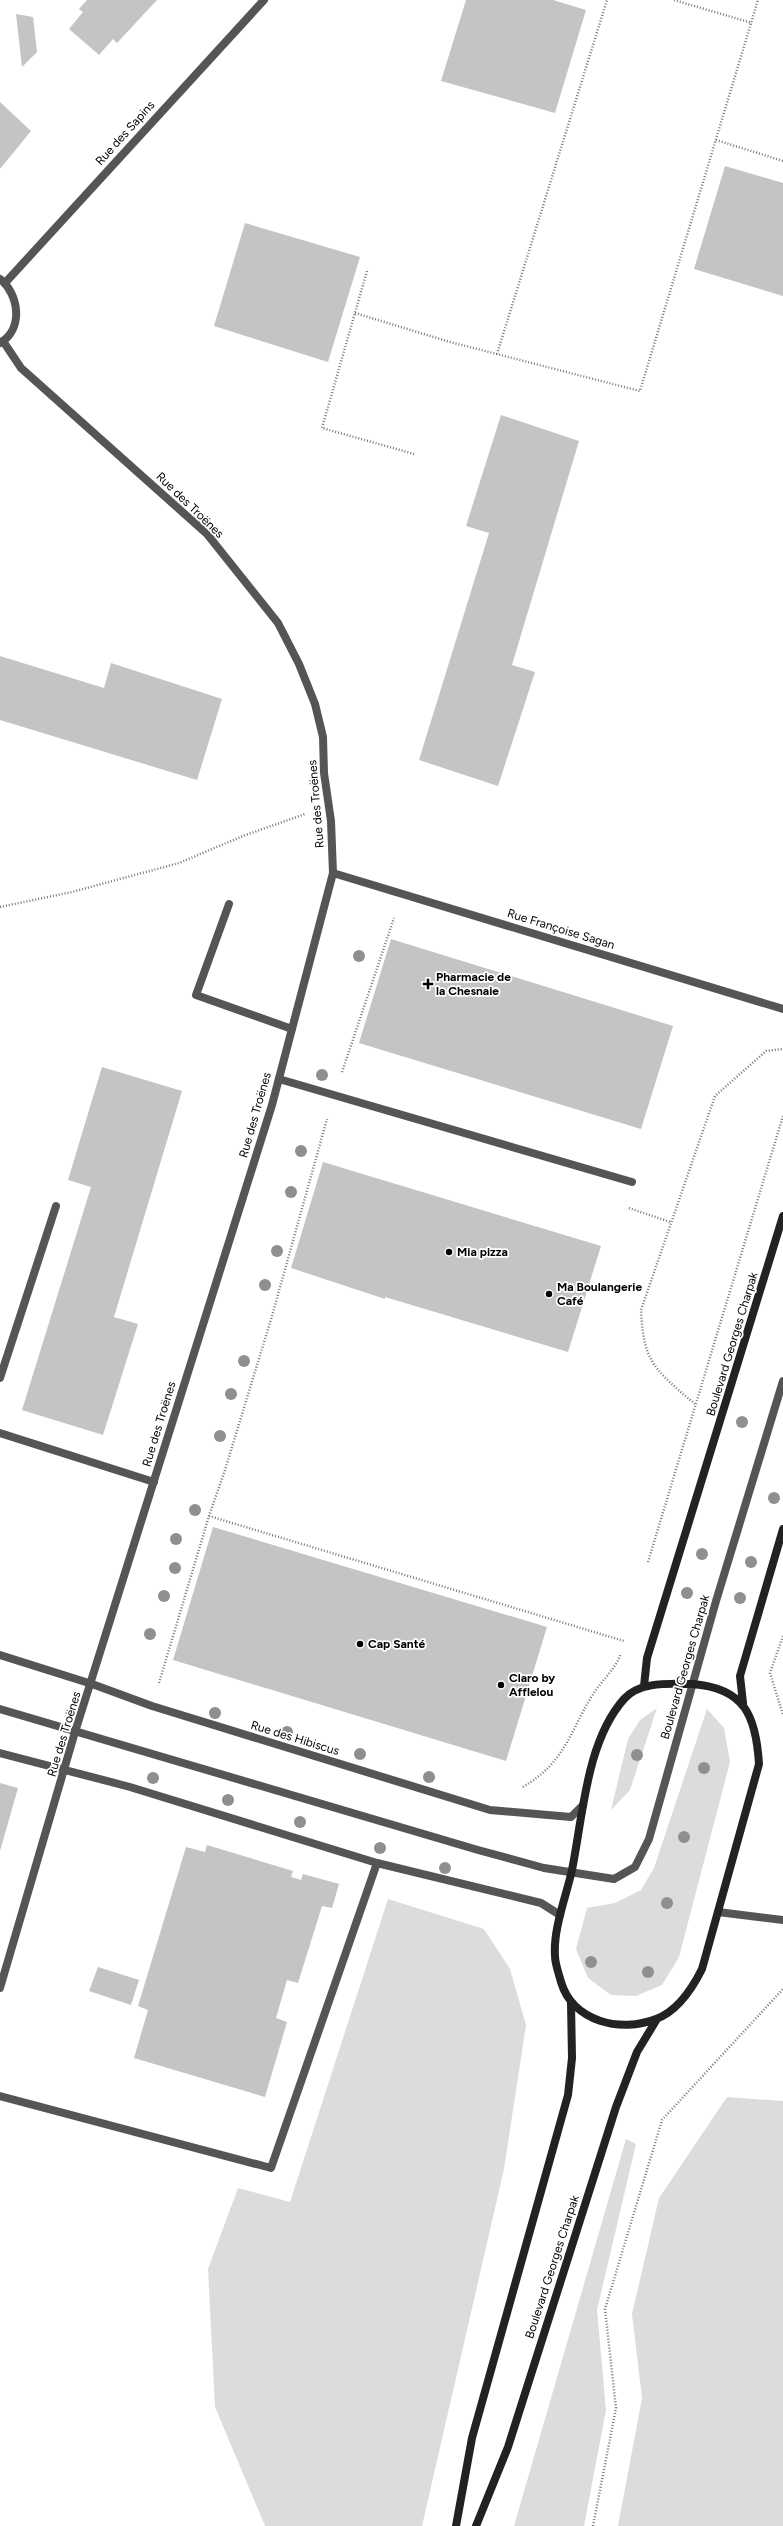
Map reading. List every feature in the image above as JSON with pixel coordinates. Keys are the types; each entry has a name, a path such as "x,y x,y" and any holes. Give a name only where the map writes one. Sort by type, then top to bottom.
{"main road":[{"name":"Boulevard Georges Charpak","path":"644,1686 647,1658 783,1216"},
{"path":"571,2003 595,2020 612,2025 637,2024 657,2019 691,1992 702,1969 759,1764 757,1736 753,1722 743,1703 740,1676 783,1529"},
{"path":"456,2526 472,2438 568,2095 572,2058 571,2003 562,1984 555,1956 560,1915 572,1871 583,1804 592,1765 607,1723 624,1698 644,1686 692,1684 722,1690 743,1703"},
{"name":"Boulevard Georges Charpak","path":"476,2526 508,2447 616,2107 637,2052 657,2019"}],"street":[{"name":"Rue des Sapins","path":"3,281 264,0"},
{"path":"1,342 11,331 16,319 13,294 3,281"},
{"name":"Rue des Troënes","path":"0,1988 75,1732 92,1684 279,1079 333,873 323,737 315,704 299,664 278,623 207,534 21,368 1,342"},
{"name":"Rue Françoise Sagan","path":"333,873 783,1009"},
{"path":"229,904 196,995 292,1029"},
{"path":"279,1079 632,1182"},
{"path":"0,1378 56,1206"},
{"name":"Boulevard Georges Charpak","path":"75,1732 544,1868 572,1871 614,1879 635,1867 649,1839 692,1684 783,1381"},
{"path":"0,1433 154,1482"},
{"name":"Rue des Hibiscus","path":"0,1655 92,1684 152,1706 490,1810 571,1817 583,1804"},
{"path":"0,1709 75,1732"},
{"path":"0,1753 64,1771 130,1787 377,1863 541,1903 560,1915"},
{"path":"0,2096 271,2168 377,1863"},
{"path":"718,1912 783,1920"}],"path":[{"path":"497,354 607,0"},
{"path":"674,0 752,23"},
{"path":"355,313 497,354 640,391 758,0"},
{"path":"716,140 783,161"},
{"path":"367,271 322,428 414,454"},
{"path":"0,907 72,892 179,863 328,803"},
{"path":"152,1706 209,1516 226,1470 272,1316 334,1095 402,894"},
{"path":"695,1404 680,1391 651,1360 643,1335 641,1310 670,1222 715,1096 766,1051 783,1049"},
{"path":"646,1569 783,1116"},
{"path":"632,1182 624,1206 670,1222"},
{"path":"209,1516 624,1641"},
{"path":"490,1810 495,1792 523,1788 542,1776 562,1753 592,1696 620,1658 627,1634"},
{"path":"783,1636 770,1674 783,1715"},
{"path":"593,2526 616,2408 605,2309 662,2120 783,1989"}],"shaded area":[{"path":"657,1708 630,1790 611,1810 628,1739 640,1720"},
{"path":"707,1709 724,1728 730,1762 679,1957 662,1985 636,1996 611,1995 588,1978 576,1949 587,1908 615,1903 641,1890 654,1868"},
{"path":"388,1899 484,1929 510,1969 526,2025 504,2169 422,2526 265,2526 215,2407 208,2269 238,2188 290,2202"},
{"path":"727,2097 783,2101 783,2526 618,2526 642,2398 632,2314 659,2198"},
{"path":"626,2139 636,2144 597,2310 606,2410 584,2526 514,2526"}],"building":[{"path":"87,0 157,0 117,43 113,39 99,55 69,29 83,12 79,9"},
{"path":"466,0 553,0 586,10 555,113 441,81"},
{"path":"16,14 33,17 37,52 22,67"},
{"path":"0,102 31,131 0,169"},
{"path":"725,166 783,183 783,296 694,269"},
{"path":"245,223 360,257 328,362 214,326"},
{"path":"501,415 579,441 512,665 535,672 498,786 419,760 489,533 466,526"},
{"path":"0,656 104,688 111,663 222,699 197,780 0,720"},
{"path":"391,939 673,1026 641,1129 359,1043"},
{"path":"102,1067 182,1091 114,1317 138,1324 103,1435 22,1410 91,1187 68,1180"},
{"path":"323,1162 601,1246 568,1352 385,1297 385,1299 291,1268"},
{"name":"Cap Santé","path":"213,1527 547,1627 506,1761 173,1660"},
{"path":"0,1783 18,1788 0,1851"},
{"path":"207,1845 293,1871 291,1877 301,1880 303,1874 339,1884 332,1908 322,1906 298,1983 287,1980 276,2018 287,2022 265,2097 134,2058 148,2010 138,2006 186,1847 205,1852"},
{"path":"98,1967 139,1980 131,2005 89,1991"}],"place":[{"name":"Pharmacie de la Chesnaie","path":"428,984"},
{"name":"Mia pizza","path":"449,1252"},
{"name":"Ma Boulangerie Café","path":"549,1294"},
{"name":"Cap Santé","path":"360,1644"},
{"name":"Claro by Afflelou","path":"501,1685"}]}
